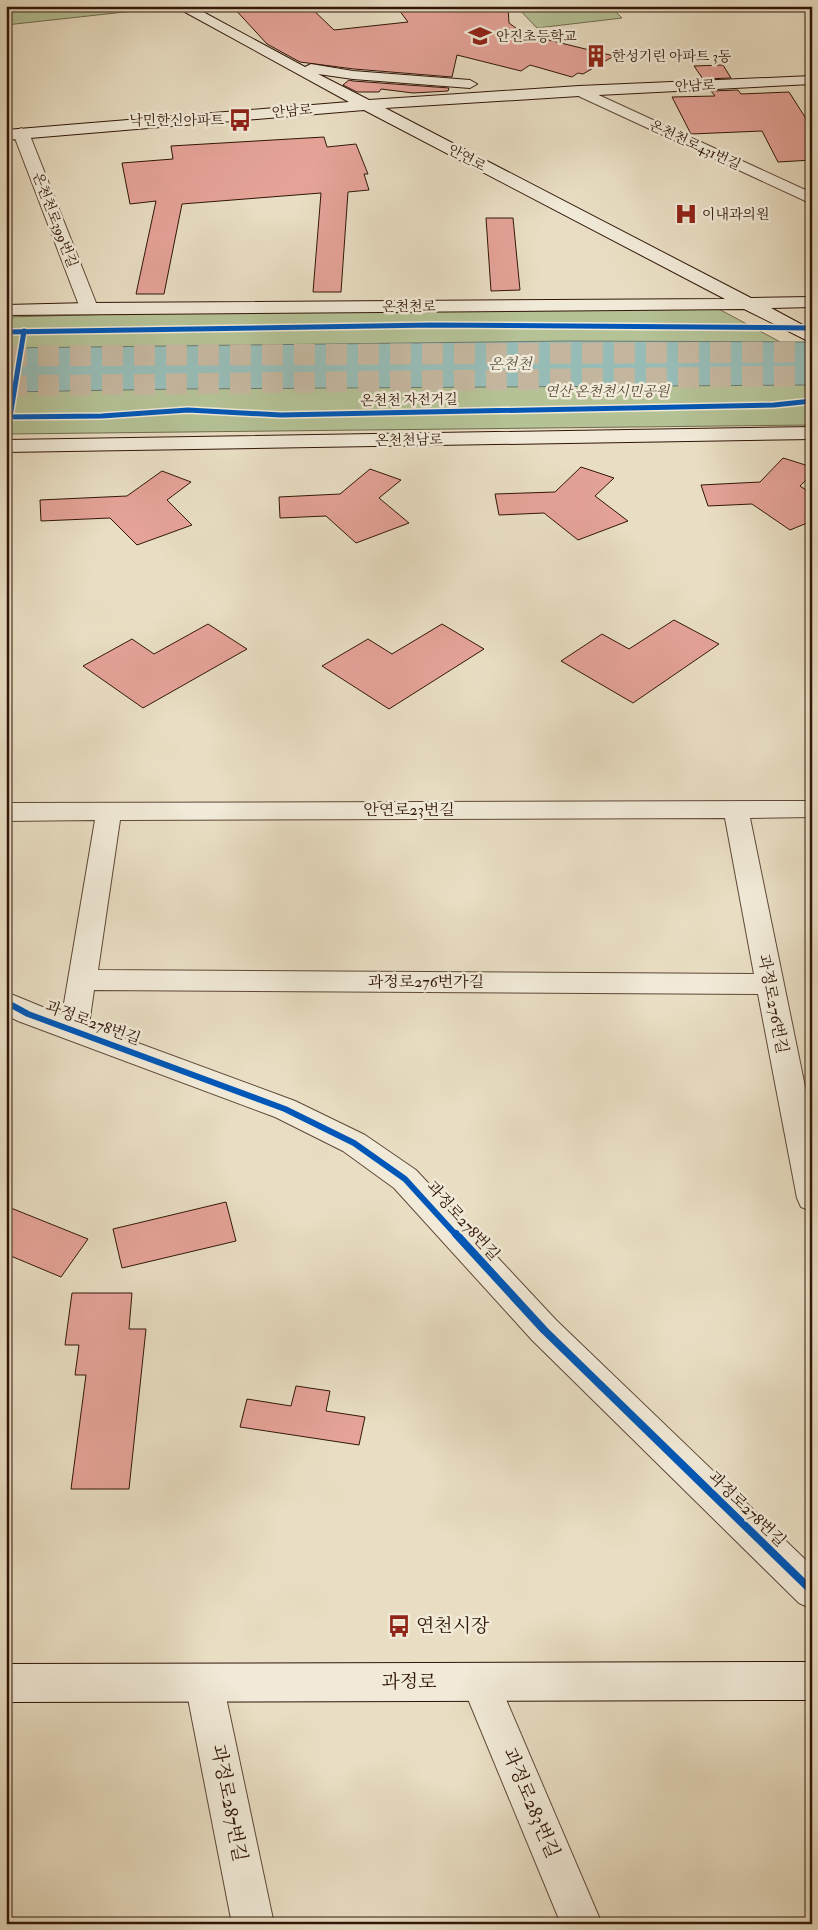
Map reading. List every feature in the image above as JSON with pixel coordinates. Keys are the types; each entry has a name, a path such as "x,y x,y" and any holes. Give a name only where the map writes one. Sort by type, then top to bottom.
{"street":[{"name":"안연로","path":"182,6 290,65 812,338"},
{"name":"안남로","path":"290,65 362,76 579,91"},
{"name":"안남로","path":"14,134 366,105 579,91 812,80"},
{"name":"온천천로431번길","path":"579,91 812,200"},
{"name":"온천천로399번길","path":"14,134 89,308"},
{"name":"온천천로","path":"6,310 749,305 812,302"},
{"name":"온천천남로","path":"6,446 812,433"},
{"name":"과정로276번길","path":"736,809 812,1198"},
{"name":"안연로23번길","path":"6,812 812,809"},
{"name":"과정로278번길","path":"74,1031 109,812"},
{"name":"과정로276번가길","path":"83,980 769,984"},
{"name":"과정로278번길","path":"6,1002 28,1014 285,1109 354,1144 405,1178 544,1330 812,1591"},
{"name":"과정로","path":"6,1683 812,1681"},
{"name":"과정로283번길","path":"480,1682 582,1924"},
{"name":"과정로287번길","path":"204,1683 253,1924"}],"green space":[{"path":"6,6 147,6 152,9 6,25"},
{"path":"516,6 610,6 622,18 537,28"},
{"name":"연산 온천천시민공원","path":"715,307 812,359 812,425 6,434 6,317 196,312"}],"water":[{"name":"온천천","path":"569,341 812,342 812,385 6,392 6,348"}],"building":[{"path":"232,6 309,6 334,30 408,22 396,6 508,6 509,23 524,34 614,56 583,74 578,73 572,77 530,65 521,71 457,55 452,77 354,69 300,62 267,44"},
{"path":"723,65 731,78 703,79 694,66"},
{"path":"349,80 449,88 448,91 413,93 381,89 379,92 357,92 343,85"},
{"path":"738,90 741,94 789,92 812,128 812,160 778,162 762,131 691,134 672,97 715,96 711,91"},
{"path":"324,137 327,147 356,144 368,174 364,174 369,190 348,192 341,292 313,292 321,193 182,204 164,294 136,294 156,201 130,204 122,163 173,159 171,146"},
{"path":"486,218 513,218 520,290 491,291"},
{"path":"783,458 812,467 812,474 800,486 812,494 812,521 790,530 752,504 708,506 701,485 760,482"},
{"path":"581,467 614,478 595,496 628,521 578,540 544,513 499,515 495,494 555,492"},
{"path":"370,469 401,480 379,498 409,523 356,543 326,516 280,518 279,497 340,494"},
{"path":"162,471 191,482 167,500 192,525 137,545 110,518 41,521 40,500 127,496"},
{"path":"674,620 719,644 633,703 561,661 602,634 629,649"},
{"path":"208,624 247,649 143,708 83,666 132,639 154,654"},
{"path":"442,624 484,649 389,709 322,666 368,639 392,654"},
{"path":"226,1202 236,1241 122,1268 113,1229"},
{"path":"6,1206 88,1239 61,1277 6,1254"},
{"path":"72,1293 132,1293 129,1329 146,1329 129,1489 71,1489 86,1375 75,1375 79,1345 65,1345"},
{"path":"296,1386 330,1391 326,1411 365,1417 359,1445 240,1427 247,1399 291,1406"}],"tunnel":[{"path":"6,356 812,352"},
{"path":"6,386 812,376"}],"cycle path":[{"path":"6,332 431,325 812,328"},
{"path":"10,417 24,331"},
{"name":"온천천 자전거길","path":"6,417 102,416 188,410 281,415 774,405 812,401"},
{"path":"6,1002 28,1014 285,1109 354,1143 405,1179 544,1330 812,1591"}],"place":[{"name":"안진초등학교","path":"480,36"},
{"name":"한성기린 아파트 3동","path":"596,56"},
{"name":"낙민한신아파트","path":"240,120"},
{"name":"이내과의원","path":"686,214"},
{"name":"연천시장","path":"399,1626"}]}
